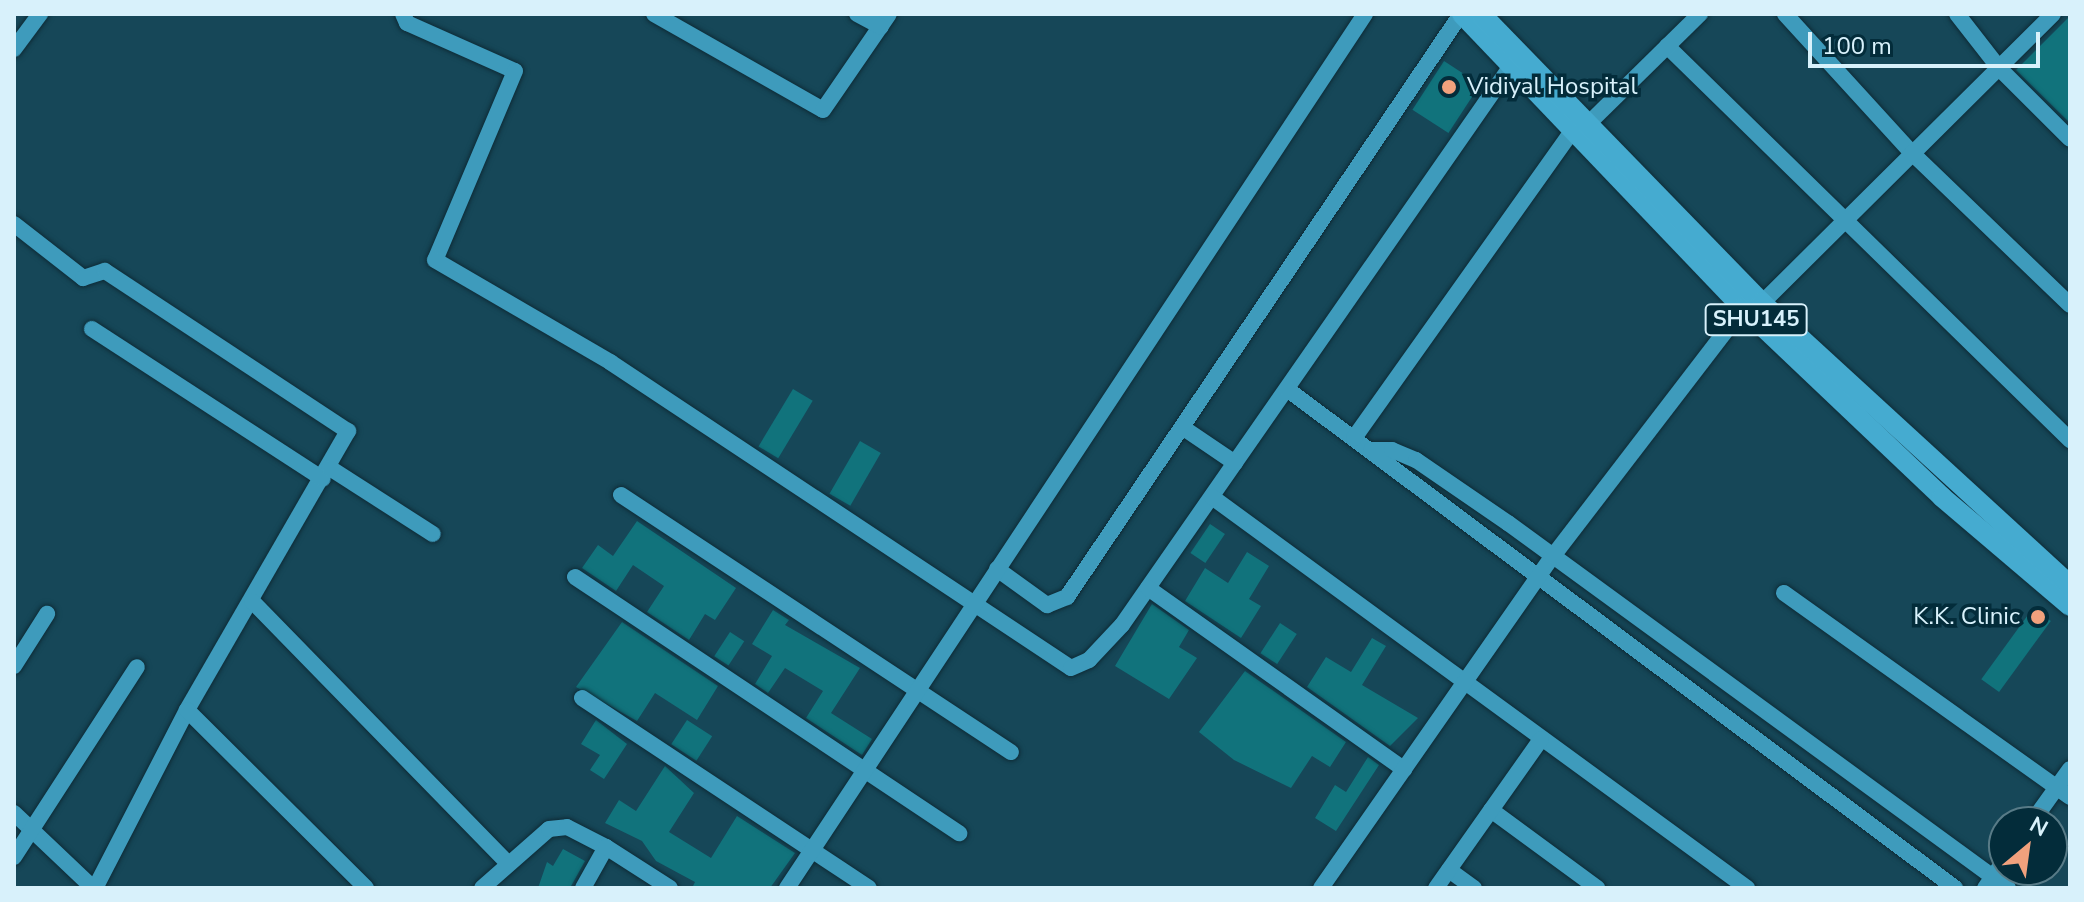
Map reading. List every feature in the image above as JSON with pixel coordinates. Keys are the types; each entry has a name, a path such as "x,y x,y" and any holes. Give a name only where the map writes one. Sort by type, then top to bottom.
{"main road":[{"path":"1461,14 1511,66 1580,127"},
{"path":"1485,15 1580,127 1753,306 2070,585"},
{"name":"SHU145","path":"1753,306 1942,497 2070,606"}],"street":[{"path":"14,49 40,14"},
{"path":"403,14 407,23 515,71 435,260 610,362 973,606 1071,668 1089,660 1148,588 1511,66"},
{"path":"654,14 823,110 885,21 857,14"},
{"path":"787,888 809,848 1365,14"},
{"path":"997,569 1047,605 1059,605 1461,14"},
{"path":"1354,438 1580,127 1700,14"},
{"path":"1785,14 1912,153 2070,305"},
{"path":"1957,14 1999,68 2070,139"},
{"path":"1321,888 1553,556 1753,306 2053,14"},
{"path":"1667,46 2070,440"},
{"path":"14,224 83,278 105,271 342,424 347,440 187,710 94,888 14,813"},
{"path":"92,329 326,473 433,534"},
{"path":"1287,389 1955,888"},
{"path":"1182,427 1235,463"},
{"path":"1371,450 1392,450 1416,460 1553,556 1988,881"},
{"path":"621,495 915,692 1011,752"},
{"path":"1212,497 1747,888"},
{"path":"575,577 959,833"},
{"path":"1148,588 1404,769"},
{"path":"1784,593 2064,792"},
{"path":"252,601 507,862"},
{"path":"14,666 47,614"},
{"path":"14,857 137,667"},
{"path":"582,698 869,888"},
{"path":"187,710 366,888"},
{"path":"1436,888 1541,739"},
{"path":"2049,806 2064,792 2070,769"},
{"path":"1491,810 1597,888"},
{"path":"482,888 507,862 557,827 606,847 670,888"},
{"path":"583,888 606,847"},
{"path":"1449,870 1474,888"}],"building":[{"path":"2070,16 2070,123 2016,70"},
{"path":"1444,61 1480,84 1448,133 1412,110"},
{"path":"793,389 813,401 778,458 758,446"},
{"path":"860,441 881,453 850,506 830,494"},
{"path":"637,521 736,588 715,620 705,614 689,640 647,612 664,586 633,565 616,591 582,568 598,545 613,556"},
{"path":"1210,524 1225,534 1205,563 1190,553"},
{"path":"1247,552 1269,566 1249,599 1261,606 1241,638 1185,601 1205,568 1228,583"},
{"path":"1152,604 1189,630 1179,647 1197,658 1169,699 1115,666"},
{"path":"2033,608 2051,621 1999,692 1981,679"},
{"path":"773,610 789,620 785,625 860,668 831,713 872,739 862,755 806,718 823,691 785,668 768,693 755,684 772,656 752,644"},
{"path":"622,622 718,686 697,720 655,693 637,721 576,687"},
{"path":"1280,623 1297,634 1277,664 1260,653"},
{"path":"730,632 744,641 728,666 714,656"},
{"path":"1372,638 1386,646 1362,685 1418,718 1390,746 1307,687 1326,657 1351,672"},
{"path":"1245,671 1346,742 1330,767 1312,756 1291,788 1234,760 1199,732"},
{"path":"596,720 627,744 604,779 590,770 600,755 581,744"},
{"path":"687,720 712,736 696,761 671,744"},
{"path":"1368,757 1379,765 1336,831 1315,818 1335,785 1346,792"},
{"path":"665,766 694,793 669,832 711,858 737,816 795,853 770,888 692,888 695,882 656,861 642,841 605,823 619,800 636,811"},
{"path":"563,849 585,861 570,888 538,888 547,862 553,866"}],"place":[{"name":"Vidiyal Hospital","path":"1449,87"},
{"name":"K.K. Clinic","path":"2038,617"}]}
